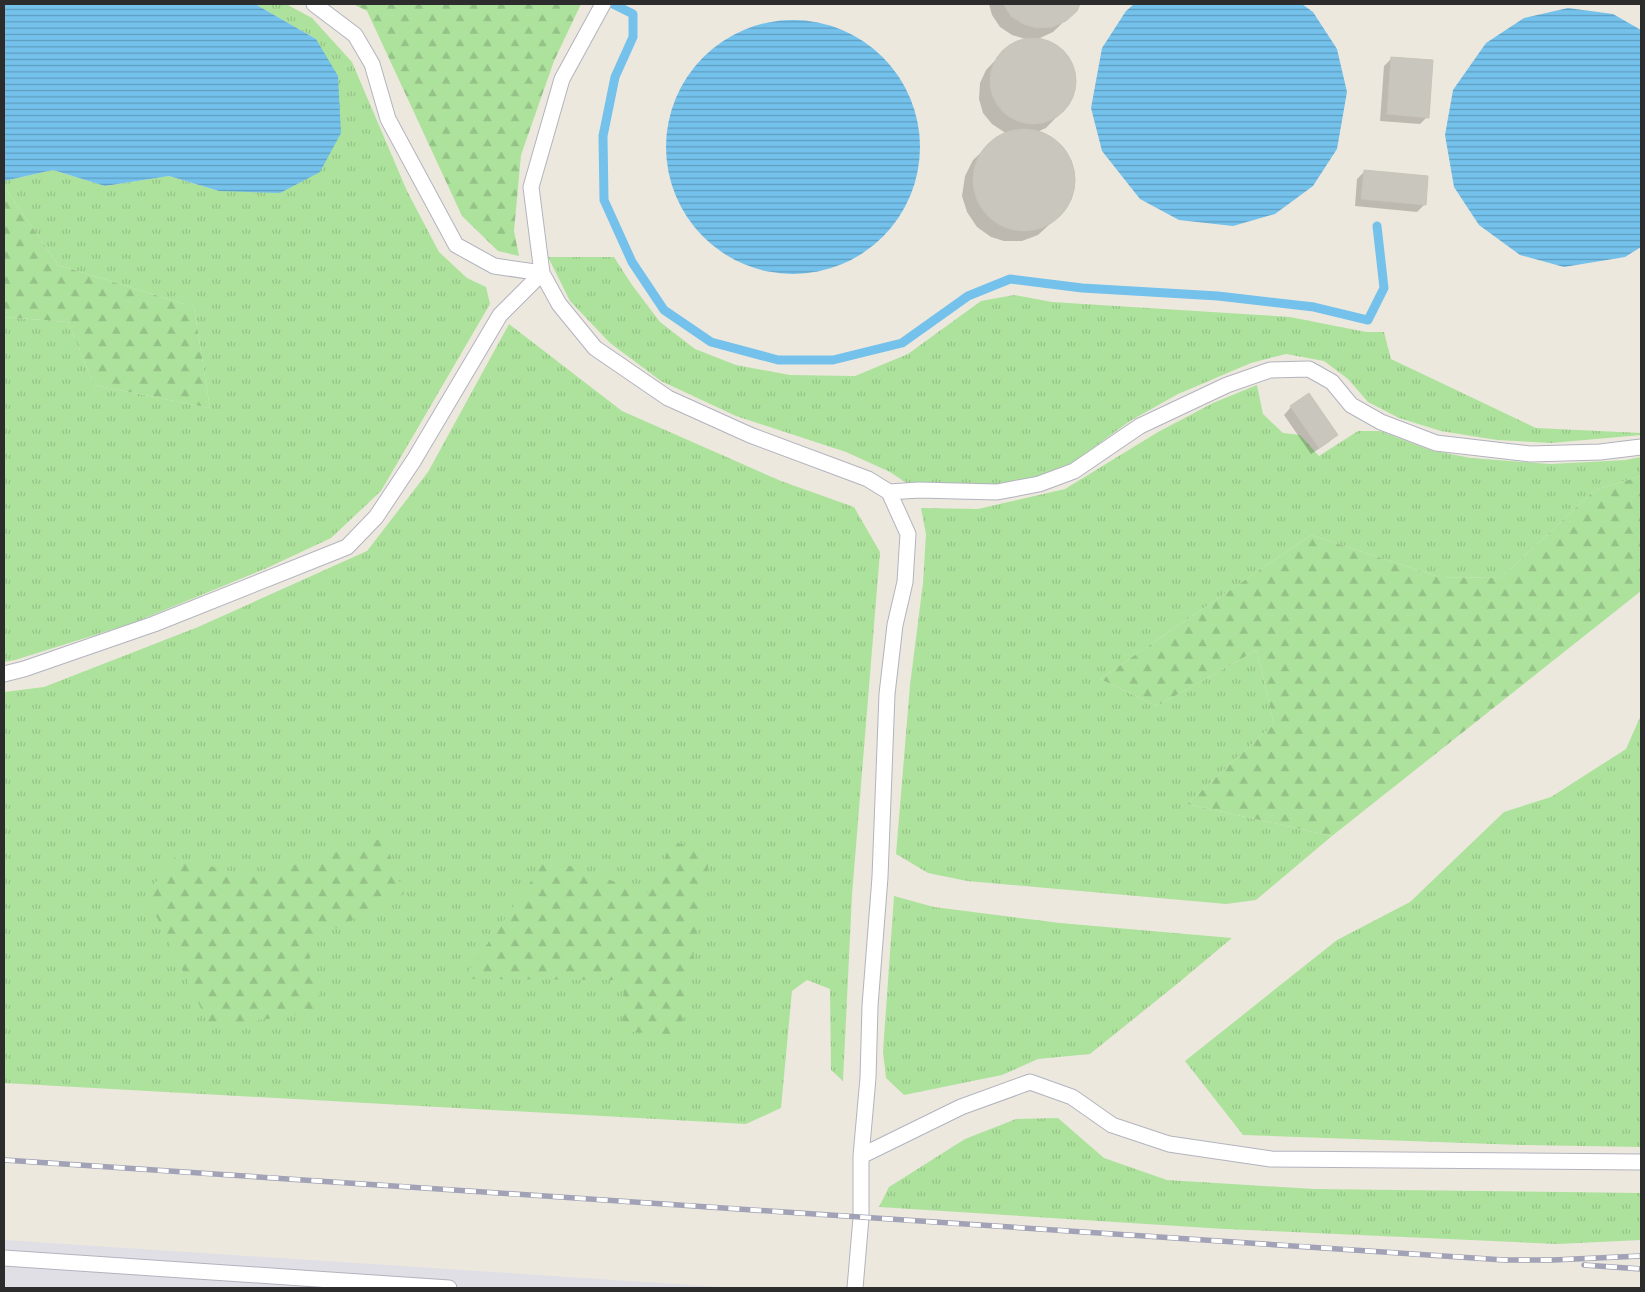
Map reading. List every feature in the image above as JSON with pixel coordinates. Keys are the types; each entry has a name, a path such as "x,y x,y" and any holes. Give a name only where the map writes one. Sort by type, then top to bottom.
{"lane":[{"path":"314,4 355,35 372,64 388,119 456,244 494,266 542,273"},
{"path":"600,10 562,80 531,186 542,273 559,304 595,348 668,398 750,435 868,479 889,492 908,534 905,582 895,625 887,694 880,877 870,1006 868,1078 861,1156 861,1218 855,1288"},
{"path":"4,674 24,669 154,624 347,547 376,517 414,460 500,315 542,273"},
{"path":"889,492 919,490 997,492 1040,484 1074,471 1140,426 1228,385 1270,370 1309,369 1332,382 1351,405 1381,422 1436,443 1530,454 1600,452 1641,447"},
{"path":"861,1156 961,1107 1030,1082 1072,1097 1112,1125 1169,1144 1271,1159 1641,1162"},
{"path":"4,1258 449,1288"}],"shaded area":[{"path":"4,1240 738,1288 4,1288"}],"green space":[{"path":"255,4 286,4 312,18 352,62 407,191 439,252 467,278 486,287 490,304 381,491 331,538 267,568 133,623 4,662 4,317 68,322 94,385 210,408 194,307 58,265 4,186 4,181 53,170 105,186 169,176 219,191 316,39"},
{"path":"353,4 581,4 554,61 521,155 514,231 519,256 498,251 462,216 367,11"},
{"path":"4,186 58,265 194,307 210,408 94,385 68,322 4,317"},
{"path":"548,257 614,257 660,322 695,349 736,365 790,375 855,376 908,354 981,301 1014,295 1052,302 1290,317 1366,332 1384,332 1391,359 1536,428 1641,433 1641,435 1551,443 1497,440 1441,431 1399,418 1368,402 1348,379 1324,361 1286,354 1251,363 1178,394 1130,421 1071,464 1033,480 986,487 908,484 890,472 846,452 736,416 661,381 610,343 570,301"},
{"path":"509,324 622,411 781,481 854,507 880,552 852,895 843,1081 831,1070 830,989 807,980 792,991 781,1108 746,1124 4,1083 4,692 44,687 198,627 367,551 428,472"},
{"path":"1257,385 1263,414 1283,433 1300,435 1319,456 1358,431 1380,431 1430,450 1471,458 1550,464 1626,460 1641,457 1641,476 1595,490 1501,578 1439,577 1311,535 1100,679 1157,706 1257,650 1274,724 1187,804 1332,836 1256,900 1226,904 967,881 928,873 896,854 910,685 923,583 926,534 921,508 978,509 1065,489 1158,432 1213,403"},
{"path":"1641,476 1641,591 1332,836 1187,804 1274,724 1257,650 1157,706 1100,679 1311,535 1439,577 1501,578 1595,490"},
{"path":"1641,715 1641,1147 1520,1145 1243,1135 1185,1061 1337,940 1410,902 1504,812 1551,797 1626,749"},
{"path":"384,838 404,894 306,943 323,1011 210,1027 146,895 175,857 253,877"},
{"path":"672,841 710,854 680,1036 622,1031 624,980 463,979 547,858 650,894"},
{"path":"894,896 934,907 1060,923 1232,938 1090,1054 1038,1059 1002,1075 904,1095 886,1078 883,1052"},
{"path":"1058,1118 1104,1158 1167,1180 1314,1189 1641,1193 1641,1240 1557,1244 1225,1229 879,1207 889,1187 965,1139 1016,1119"}],"water":[{"path":"4,4 255,4 316,39 338,76 341,133 320,172 280,193 219,191 169,176 105,186 53,170 4,181"},
{"path":"1134,4 1302,4 1313,12 1337,49 1347,92 1337,149 1313,186 1275,214 1233,226 1179,220 1140,199 1102,151 1091,108 1102,48 1126,11"},
{"path":"1568,8 1613,14 1641,30 1641,247 1625,257 1564,267 1520,255 1479,225 1454,187 1445,135 1453,90 1486,43 1524,18"},
{"path":"793,20 818,23 841,30 853,35 883,57 905,87 910,99 917,122 920,147 917,172 910,195 905,207 883,237 853,259 841,264 818,271 793,274 768,271 745,264 733,259 703,237 681,207 676,195 669,172 666,147 669,122 676,99 681,87 703,57 733,35 745,30 768,23"}],"building":[{"path":"1003,4 1080,4 1077,11 1066,21 1052,27 1037,28 1023,24 1011,16"},
{"path":"1033,38 1049,41 1057,45 1069,57 1073,65 1076,81 1073,97 1069,105 1057,117 1049,121 1033,124 1017,121 1009,117 997,105 993,97 990,81 993,65 997,57 1009,45 1017,41"},
{"path":"1391,57 1433,60 1429,118 1387,114"},
{"path":"1024,129 1043,133 1060,144 1071,161 1075,180 1071,199 1060,216 1043,227 1024,231 1005,227 988,216 977,199 973,180 977,161 988,144 1005,133"},
{"path":"1364,170 1428,176 1426,205 1361,199"},
{"path":"1309,393 1338,435 1319,448 1290,406"}],"waterway":[{"path":"613,4 633,14 633,37 615,77 603,136 604,200 632,262 664,310 711,342 778,360 833,360 902,343 968,296 1010,279 1082,288 1218,296 1314,307 1368,320 1384,288 1377,226"}],"railway":[{"path":"4,1160 1504,1260 1641,1256"},
{"path":"1584,1265 1641,1269"}]}
